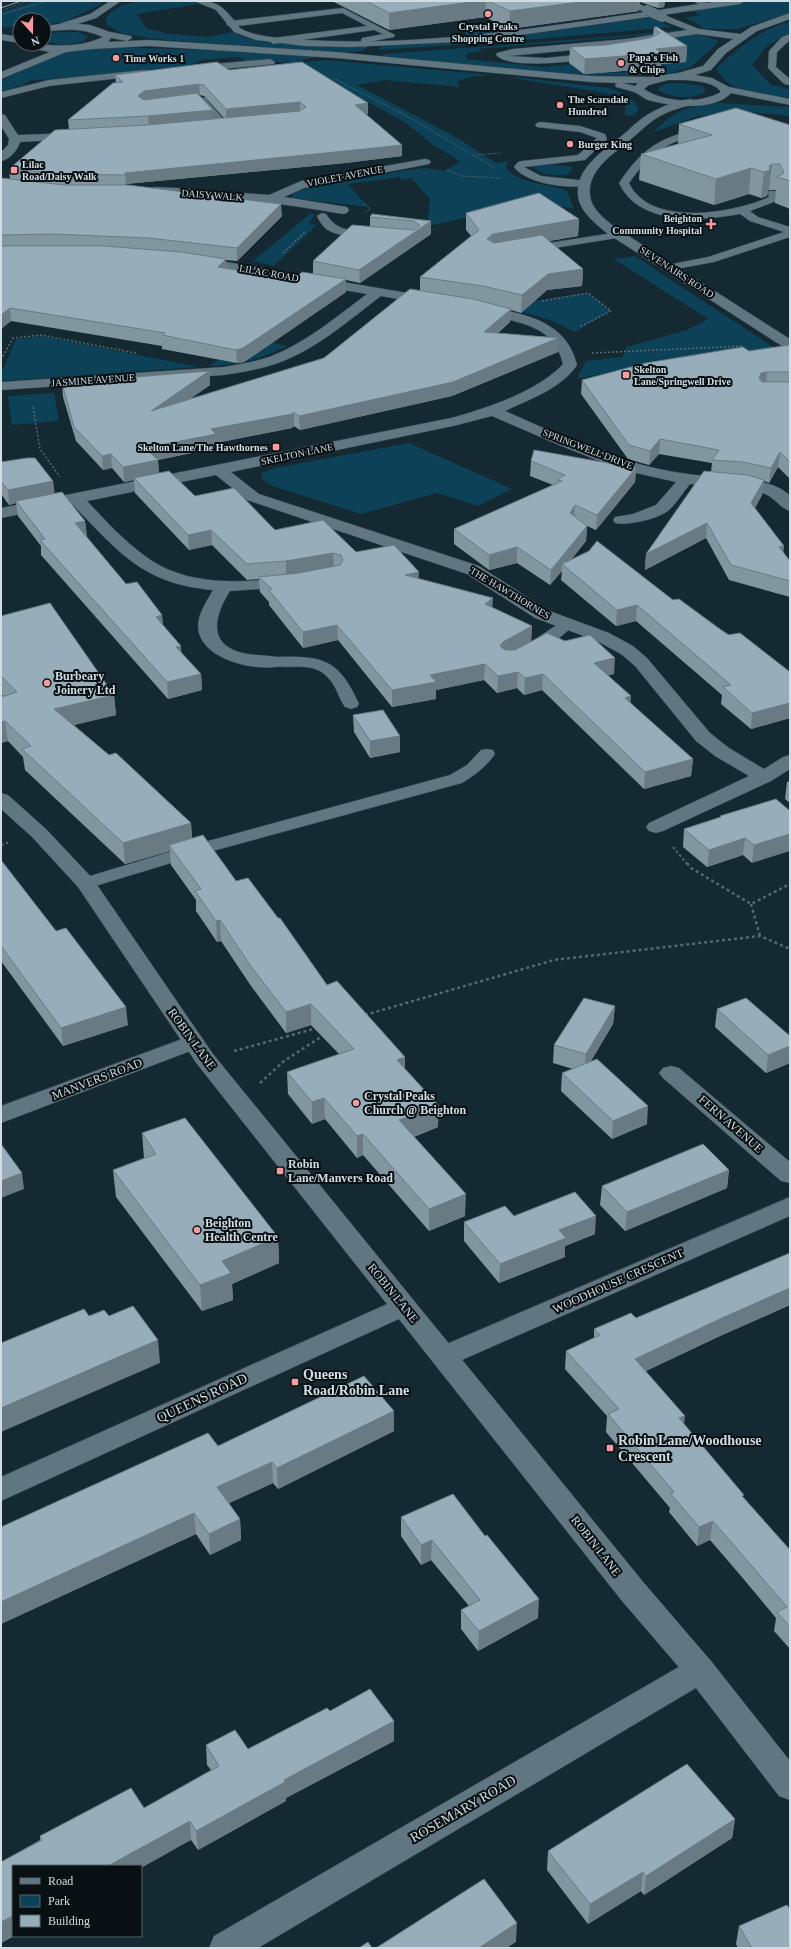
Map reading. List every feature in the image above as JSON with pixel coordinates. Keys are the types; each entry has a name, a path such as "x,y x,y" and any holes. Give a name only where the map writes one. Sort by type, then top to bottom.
{"street":[{"path":"59,27 93,16 116,1"},
{"path":"199,1 219,8 226,16 230,24 237,30 246,34 273,41 364,44 478,38 737,1"},
{"path":"93,16 107,38 93,46"},
{"path":"1,76 16,71 38,60 71,49 93,46 148,43 342,56 591,79 650,80 673,77 706,68 722,51 741,37 754,29 790,16"},
{"path":"52,28 80,27 148,43"},
{"path":"1,32 12,31"},
{"path":"1,37 12,39"},
{"path":"52,47 71,49"},
{"path":"34,52 38,60"},
{"path":"182,70 270,62"},
{"path":"706,68 722,86 726,93 721,97 710,100"},
{"path":"1,95 49,83 158,72"},
{"path":"673,77 698,78 775,100 790,102"},
{"path":"591,79 640,91 650,97 668,101 691,102 710,100 775,100"},
{"path":"640,91 639,87 642,83 650,80"},
{"path":"650,97 650,117"},
{"path":"584,183 601,159 650,117 665,109 691,102"},
{"path":"1,117 16,139"},
{"path":"209,126 228,124"},
{"path":"16,139 86,135"},
{"path":"1,158 13,146 16,139"},
{"name":"VIOLET AVENUE","path":"268,200 302,185 426,162"},
{"name":"SEVENAIRS ROAD","path":"584,183 584,196 586,204 594,215 619,235 788,344"},
{"name":"DAISY WALK","path":"145,191 201,193 268,200 325,212 343,210"},
{"name":"LILAC ROAD","path":"181,259 446,304"},
{"name":"JASMINE AVENUE","path":"1,386 224,371 263,363 280,358 298,349 379,292"},
{"path":"469,308 517,318 545,328 566,348 569,354"},
{"name":"SKELTON LANE","path":"1,513 405,432 493,411 548,384 558,377 570,365 569,354"},
{"name":"SPRINGWELL DRIVE","path":"493,411 560,440 620,463 686,479 749,484 765,488 786,500 790,506"},
{"name":"THE HAWTHORNES","path":"219,470 253,496 473,570 541,614 603,637 627,650 641,662 703,737 722,752 764,777"},
{"path":"621,520 636,518 662,508 686,479"},
{"name":"SPRINGWELL DRIVE","path":"765,488 790,486"},
{"path":"75,498 139,561 164,574 183,580 224,587 267,586 307,580"},
{"path":"224,587 210,611 206,628 212,642 230,655 254,661 275,662"},
{"path":"656,827 764,777 790,761"},
{"name":"ROBIN LANE","path":"1,799 39,833 86,883 199,1050 633,1592 700,1670 790,1786"},
{"name":"MANVERS ROAD","path":"1,1116 199,1050"},
{"name":"FERN AVENUE","path":"671,1073 790,1175"},
{"name":"WOODHOUSE CRESCENT","path":"445,1356 790,1206"},
{"name":"QUEENS ROAD","path":"1,1490 403,1306"},
{"name":"ROSEMARY ROAD","path":"226,1948 700,1670"}],"lane":[{"path":"627,1 662,17 698,30 741,37"},
{"path":"696,1 708,6"},
{"path":"230,24 343,10 391,34 365,40 364,44"},
{"path":"344,20 359,18"},
{"path":"273,41 376,27"},
{"path":"246,34 276,30"},
{"path":"604,54 545,61 511,58 500,55 513,52 642,40 698,30"},
{"path":"790,37 785,39 773,51 772,68 787,82 790,82"},
{"path":"642,40 654,46"},
{"path":"181,100 202,100 228,124"},
{"path":"540,125 597,133 602,136 602,139 581,158 522,164 519,167 521,171 533,177 584,183"},
{"path":"713,128 660,143 649,151 624,183 630,196 647,207 670,214 690,217 727,213 747,208 775,198 773,193"},
{"path":"747,208 743,211 754,219 790,232"},
{"path":"325,212 324,223 337,231 383,236"},
{"path":"671,268 710,260 790,232"},
{"path":"516,251 619,235"},
{"path":"520,655 544,642 567,624"},
{"path":"275,662 306,661 321,664 335,674 346,690 351,704"},
{"path":"86,883 185,853 456,779 474,769 487,754"}],"path":[{"path":"1,11 28,1"},
{"path":"1,15 47,1"},
{"path":"332,78 372,97 475,155 498,170"},
{"path":"475,155 507,152"},
{"path":"426,162 461,176 503,178"},
{"path":"262,272 325,212"},
{"path":"1,360 13,338 41,334 136,353"},
{"path":"569,354 788,344"},
{"path":"29,385 40,449 75,498"},
{"path":"656,827 691,868 751,904 760,936"},
{"path":"751,904 790,884"},
{"path":"362,1015 554,960 760,936 790,949"},
{"path":"199,1050 318,1028"},
{"path":"239,1101 284,1061 329,1032"}],"green space":[{"path":"35,1 102,1 100,5 64,22 52,24 52,12 12,12 12,27 1,27 1,12"},
{"path":"144,1 189,1 199,4 137,14 147,29 164,32 162,33 208,37 232,32 250,39 272,43 370,45 363,51 340,53 154,39 121,33 107,25 106,19 109,14 117,8 127,4"},
{"path":"754,1 790,1 790,13 738,29 709,29 698,27 702,26 685,18 700,15 692,11"},
{"path":"651,17 672,27 501,42 377,50 383,45 450,42 508,37"},
{"path":"790,21 790,33 767,46 752,65 772,86 779,86 790,90 790,98 759,94 736,88 728,83 717,71 717,67 734,52 759,34"},
{"path":"504,26 513,32 471,37 463,32"},
{"path":"677,30 682,31 641,38 637,36 478,49 481,52 467,53 466,59 543,67 571,64 581,71 608,68 614,73 660,68 666,39 693,34 706,36 719,42 691,67 664,75 583,75 382,56 385,54 633,35"},
{"path":"78,32 88,37 79,43 60,44 52,43 52,33"},
{"path":"110,47 237,51 316,57 293,63 267,61 247,63 240,57 201,60 190,66 29,81 23,85 1,91 1,80 60,54 79,50"},
{"path":"325,60 492,75 475,76 458,81 457,83 460,87 384,80 357,85 456,137 496,163 508,161 506,167 516,176 524,180 566,190 575,209 535,202 424,227 428,219 430,199 411,178 401,180 399,177 348,184 368,207 292,198 291,197 294,192 304,189 407,170 425,168 445,171 460,161 433,145 406,123 298,63"},
{"path":"515,77 608,88 626,95 639,109 634,116 625,115 625,105 615,96 605,93 513,78"},
{"path":"682,83 703,86 706,91 696,96 682,97 668,95 658,89 666,84"},
{"path":"720,103 790,107 790,116 738,111 698,116 653,132 676,113 690,108"},
{"path":"533,163 574,167 567,175 552,175 538,171 530,165"},
{"path":"311,213 315,215 309,224 317,225 274,266 253,261"},
{"path":"635,256 776,349 692,355 577,379 586,361 623,357 626,347 687,330 708,319 614,259"},
{"path":"588,293 611,311 575,332 550,320 501,306"},
{"path":"42,336 199,367 1,381 1,369 3,369 16,339"},
{"path":"270,342 287,346 269,354 240,363 209,366 224,356"},
{"path":"54,393 59,421 12,425 8,396"},
{"path":"409,443 512,489 478,506 437,493 361,514 272,486 261,478 263,472 275,468"}],"building":[{"path":"366,1 478,1 389,13"},
{"path":"488,1 587,1 510,11"},
{"path":"654,27 657,27 687,46 656,49 662,53 585,59 570,47 606,45 650,38 660,33"},
{"path":"217,62 229,70 302,62 368,103 355,105 402,145 125,173 125,175 64,174 9,169 55,130 148,125 300,111 306,107 300,102 226,109 204,85 199,84 144,91 138,96 144,100 197,93 213,110 148,116 68,120 113,83 123,82 115,75"},
{"path":"736,108 790,125 790,181 777,177 784,173 780,164 772,164 769,166 770,170 764,172 751,168 716,179 641,154 712,135 679,124"},
{"path":"1,178 64,185 128,185 281,204 237,248 149,238 52,234 1,235"},
{"path":"539,193 579,219 493,234 487,239 494,243 542,235 583,269 548,274 522,295 483,286 420,277 479,230 466,213"},
{"path":"372,214 431,221 359,270 313,261 352,225 414,230 420,226 414,221 370,217"},
{"path":"1,246 104,246 181,252 226,259 218,267 294,280 302,272 346,279 243,348 236,350 162,335 165,333 10,308 1,315"},
{"path":"410,289 473,299 511,309 484,332 558,338 453,382 299,416 294,412 292,414 211,429 216,434 145,448 158,460 123,467 111,454 102,456 74,427 62,383 209,371 151,411 324,358"},
{"path":"790,345 790,372 761,373 759,378 762,382 790,382 790,462 780,452 771,468 743,462 712,460 719,450 660,439 650,451 629,445 582,380 646,363 743,347 749,351"},
{"path":"534,450 636,468 597,515 575,505 570,513 587,526 551,570 517,547 489,555 454,529 562,481 557,480 565,475 531,461"},
{"path":"35,458 53,481 8,490 1,481 1,462"},
{"path":"169,471 195,496 234,488 275,530 323,520 356,552 394,545 419,572 405,575 493,598 485,604 532,626 503,642 500,646 505,650 515,650 547,633 565,641 590,635 615,658 594,663 631,696 625,698 693,759 645,772 543,674 525,678 518,672 498,676 485,664 430,675 436,682 392,690 337,625 303,632 269,590 272,589 259,577 299,573 340,565 343,560 341,555 333,553 286,561 247,564 211,530 188,535 134,478"},
{"path":"704,471 748,475 764,480 751,503 784,546 779,547 790,561 790,581 731,565 707,523 646,554"},
{"path":"62,492 85,521 75,523 126,584 137,582 162,615 156,617 181,646 176,647 201,674 167,682 40,540 45,539 16,501"},
{"path":"597,541 673,600 679,599 728,635 740,633 790,672 790,703 752,713 723,687 731,685 637,605 617,610 562,564 589,551"},
{"path":"50,603 114,695 54,709 109,755 116,753 191,823 123,843 22,749 31,746 5,721 1,722 1,697 17,692 1,676 1,616"},
{"path":"383,710 400,736 370,741 353,715"},
{"path":"776,799 790,811 790,834 754,845 745,838 709,850 684,829 721,817 720,816"},
{"path":"203,835 236,881 248,878 278,918 280,918 327,985 337,981 405,1057 397,1060 439,1106 399,1120 466,1194 429,1209 363,1134 357,1136 324,1098 312,1102 287,1072 354,1049 311,1004 286,1012 250,965 220,920 216,921 195,891 201,889 169,845"},
{"path":"1,860 56,931 66,928 126,1007 61,1028 1,946"},
{"path":"584,998 615,1006 586,1054 554,1045"},
{"path":"746,998 790,1036 790,1046 768,1055 717,1009"},
{"path":"597,1059 648,1106 613,1121 562,1073"},
{"name":"Beighton Health Centre","path":"185,1118 278,1237 222,1261 231,1273 200,1285 113,1170 156,1154 142,1133"},
{"path":"1,1144 22,1173 1,1181"},
{"path":"703,1144 729,1170 627,1212 602,1186"},
{"path":"575,1192 596,1216 559,1230 566,1238 500,1264 464,1222 505,1206 514,1216"},
{"path":"790,1253 790,1288 635,1359 685,1416 679,1418 744,1495 742,1496 790,1550 790,1627 777,1612 787,1607 713,1521 699,1527 671,1494 674,1492 608,1414 619,1409 566,1351 600,1335 594,1329 631,1313 636,1318"},
{"path":"133,1306 158,1340 1,1408 1,1343 84,1309 89,1316 104,1310 109,1316"},
{"path":"364,1376 394,1411 277,1468 272,1462 217,1487 240,1519 209,1534 194,1513 1,1602 1,1527 208,1433 218,1446"},
{"path":"453,1494 485,1536 487,1535 539,1599 479,1631 461,1610 480,1600 432,1540 421,1545 401,1517"},
{"path":"370,1689 394,1721 284,1780 285,1782 196,1831 190,1821 110,1865 12,1865 12,1916 1,1922 1,1862 42,1840 40,1836 131,1788 144,1808 219,1766 206,1745 235,1730 248,1749 327,1708 330,1711"},
{"path":"687,1764 735,1819 646,1876 643,1872 590,1904 548,1851"},
{"path":"484,1879 517,1923 479,1948 376,1948"},
{"path":"787,1905 790,1910 790,1948 752,1948 739,1926"},
{"path":"368,1942 372,1948 359,1948"}],"tram line":[{"path":"1,8 21,1"}],"place":[{"name":"Crystal Peaks Shopping Centre","path":"488,14"},
{"name":"Time Works 1","path":"116,58"},
{"name":"Papa's Fish & Chips","path":"621,63"},
{"name":"The Scarsdale Hundred","path":"560,105"},
{"name":"Burger King","path":"570,144"},
{"name":"Lilac Road/Daisy Walk","path":"14,170"},
{"name":"Beighton Community Hospital","path":"711,224"},
{"name":"Skelton Lane/Springwell Drive","path":"626,375"},
{"name":"Skelton Lane/The Hawthornes","path":"276,447"},
{"name":"Burbeary Joinery Ltd","path":"47,683"},
{"name":"Crystal Peaks Church @ Beighton","path":"356,1103"},
{"name":"Robin Lane/Manvers Road","path":"280,1171"},
{"name":"Beighton Health Centre","path":"197,1230"},
{"name":"Queens Road/Robin Lane","path":"295,1382"},
{"name":"Robin Lane/Woodhouse Crescent","path":"610,1448"}]}
